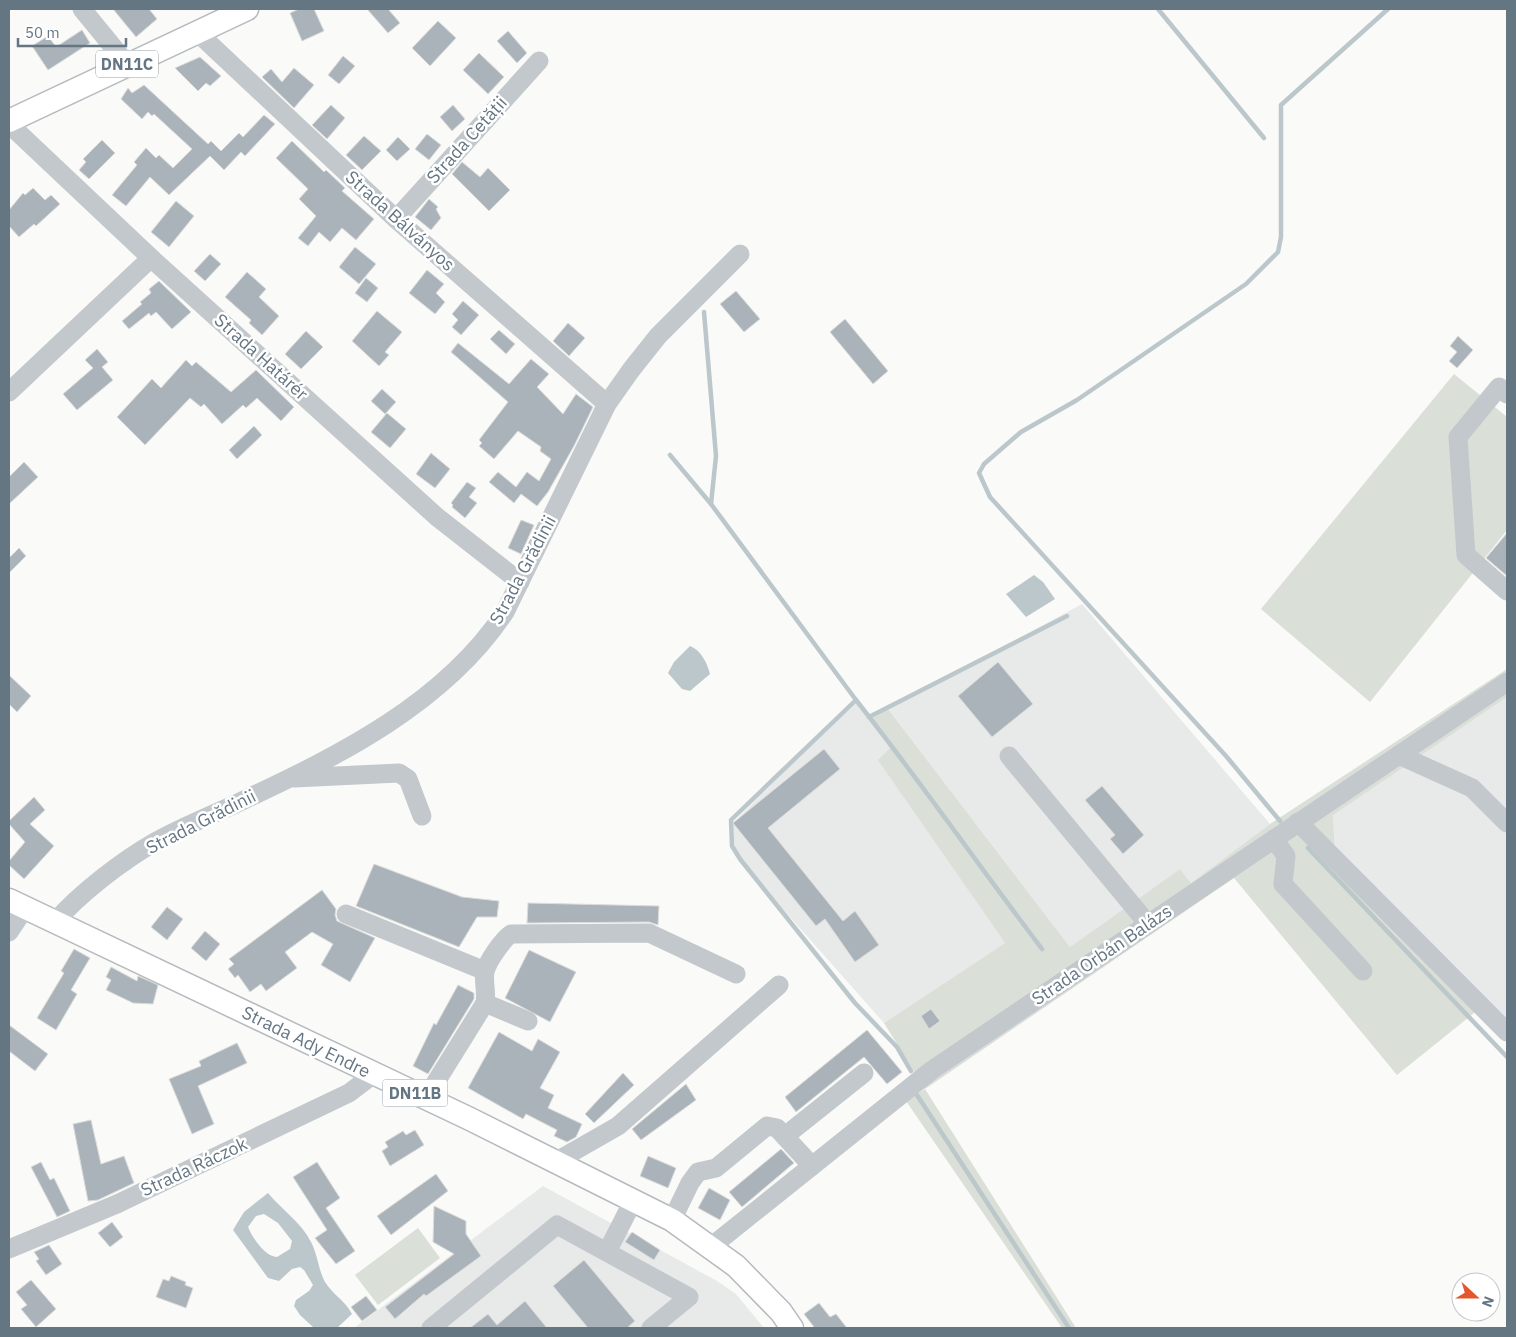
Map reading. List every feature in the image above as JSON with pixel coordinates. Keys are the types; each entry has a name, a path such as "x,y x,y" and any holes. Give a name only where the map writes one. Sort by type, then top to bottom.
{"main road":[{"name":"DN11C","path":"9,123 127,64 247,9"},
{"name":"Strada Ady Endre","path":"17,904 426,1098 672,1220 712,1246 736,1266 759,1289 792,1328"}],"street":[{"path":"82,9 127,64"},
{"name":"Strada Bálványos","path":"198,32 396,219 607,404"},
{"name":"Strada Cetății","path":"396,219 539,60"},
{"name":"Strada Határér","path":"9,123 151,258 437,517 520,582"},
{"name":"Strada Grădinii","path":"55,922 68,907 93,886 155,842 290,778 389,722 444,681 493,630 520,582 607,404 630,370 658,336 740,254"},
{"path":"9,392 151,258"},
{"path":"1507,394 1500,387 1458,437 1466,555 1507,591"},
{"name":"Strada Orbán Balázs","path":"712,1246 932,1070 1507,682"},
{"path":"1399,755 1472,788 1507,823"},
{"path":"1009,756 1148,924"},
{"path":"290,778 399,773 408,779 422,816"},
{"path":"1298,822 1507,1032"},
{"path":"1274,838 1286,856 1283,884 1363,972"},
{"path":"9,932 17,904"},
{"path":"346,914 485,971"},
{"path":"426,1098 485,1003 487,991 485,971 504,938 511,934 649,933 736,974"},
{"path":"556,1162 618,1126 779,985"},
{"path":"485,1003 528,1021"},
{"path":"785,1136 864,1073"},
{"name":"Strada Ráczok","path":"9,1249 116,1204 349,1093 374,1074"},
{"path":"672,1220 690,1183 698,1172 716,1168 767,1126 778,1128 812,1166"},
{"path":"607,1252 633,1200"},
{"path":"431,1328 557,1225 689,1297 651,1328"}],"shaded area":[{"path":"1454,374 1507,417 1507,530 1370,702 1261,609"},
{"path":"1034,575 1043,582 1055,599 1026,617 1006,594"},
{"path":"1082,604 1270,824 1191,883 1180,869 1070,947 888,709"},
{"path":"690,646 703,657 710,674 690,691 682,689 668,673 674,662"},
{"path":"1507,669 1507,697 1333,815 1335,854 1484,1005 1397,1075 1234,878 925,1089 884,1023 1005,943 878,760 892,746 869,720 888,709 1070,947 1180,869 1191,883 1270,824"},
{"path":"1507,697 1507,1030 1335,854 1333,814"},
{"path":"855,701 892,746 879,760 1005,943 884,1023 735,855 733,823"},
{"path":"925,1089 1076,1328 1062,1328 906,1101"},
{"path":"543,1186 717,1281 736,1294 764,1328 354,1328"},
{"path":"268,1193 302,1228 313,1247 325,1282 352,1314 337,1328 314,1328 300,1315 294,1306 296,1300 309,1291 313,1285 300,1267 292,1269 279,1281 268,1278 233,1230 244,1212","holes":["264,1214 278,1223 292,1241 290,1249 277,1257 268,1254 264,1250 248,1227 256,1216"]},
{"path":"418,1228 440,1258 378,1305 355,1275"}],"building":[{"path":"113,9 149,9 157,19 136,37"},
{"path":"299,9 314,9 324,31 302,41 290,13"},
{"path":"367,9 388,9 400,23 388,33"},
{"path":"438,21 456,38 430,66 412,48"},
{"path":"82,30 90,43 48,70 32,46 48,36 56,47"},
{"path":"508,31 527,53 517,63 497,41"},
{"path":"479,53 504,77 488,94 463,70"},
{"path":"343,56 355,66 339,84 328,75"},
{"path":"200,57 221,76 210,86 206,83 198,91 175,68"},
{"path":"294,68 314,85 294,108 262,77 271,69 282,82"},
{"path":"144,85 208,144 211,141 221,151 239,133 243,137 264,115 275,124 245,156 241,152 224,170 210,156 169,195 150,177 126,206 112,195 137,165 134,162 146,148 156,158 159,155 173,168 192,149 154,114 152,116 148,112 142,119 121,99 128,88 132,93"},
{"path":"331,105 345,118 327,139 312,125"},
{"path":"453,105 465,119 452,131 440,117"},
{"path":"427,134 441,145 429,160 415,149"},
{"path":"364,136 381,151 362,170 346,155"},
{"path":"398,137 410,149 397,161 386,150"},
{"path":"102,140 115,153 89,179 79,170 86,162 83,159"},
{"path":"292,141 324,172 326,170 345,188 342,191 374,219 356,240 342,228 330,242 319,232 308,246 298,238 316,216 299,199 308,189 276,158"},
{"path":"462,162 480,177 488,168 510,190 489,211 452,174"},
{"path":"33,188 45,200 51,195 60,204 36,226 34,224 19,237 9,226 9,210 23,193 25,195"},
{"path":"429,199 438,207 436,209 441,218 431,230 415,217"},
{"path":"176,201 194,216 169,247 151,232"},
{"path":"355,247 376,264 359,284 339,267"},
{"path":"210,254 221,264 205,281 194,271"},
{"path":"427,270 444,284 436,293 445,302 435,314 409,293"},
{"path":"247,272 266,289 259,297 279,316 262,335 249,323 251,320 225,297"},
{"path":"366,278 378,288 367,302 355,293"},
{"path":"159,281 191,312 172,329 156,312 151,316 149,313 129,329 122,321 142,304 140,302 151,293 149,289"},
{"path":"736,291 760,319 744,332 720,304"},
{"path":"463,301 479,315 461,335 452,327 458,320 452,314"},
{"path":"377,311 402,332 385,352 389,355 379,366 352,341"},
{"path":"845,319 888,371 873,384 830,332"},
{"path":"568,323 585,338 569,356 553,341"},
{"path":"499,330 515,344 506,354 490,339"},
{"path":"306,331 323,347 301,369 285,354"},
{"path":"1458,336 1473,350 1457,368 1449,361 1457,352 1450,346"},
{"path":"458,343 509,384 531,359 549,374 537,387 563,414 576,394 593,407 548,492 537,506 521,494 514,503 489,482 498,472 516,487 527,472 539,481 551,459 540,451 541,447 518,431 494,459 479,446 482,443 479,440 508,402 451,352"},
{"path":"97,349 108,362 102,367 113,380 77,410 63,394 93,368 85,360"},
{"path":"186,360 192,366 196,362 231,392 256,370 294,407 281,421 257,398 246,408 243,405 222,424 204,404 201,407 190,398 145,445 117,417 152,379 161,388"},
{"path":"382,389 396,402 385,414 371,401"},
{"path":"387,413 406,429 390,448 371,432"},
{"path":"254,426 262,435 237,459 229,450"},
{"path":"431,453 450,469 435,488 416,474"},
{"path":"24,462 38,477 9,504 9,477"},
{"path":"467,482 476,488 469,497 477,503 465,518 452,507 451,503"},
{"path":"521,520 534,525 521,554 508,548"},
{"path":"1507,533 1507,576 1486,558"},
{"path":"19,548 26,556 9,573 9,558"},
{"path":"998,662 1033,704 992,737 958,696"},
{"path":"9,675 31,696 17,712 9,704"},
{"path":"824,749 840,769 768,828 843,921 855,911 879,945 855,962 825,919 816,926 733,823"},
{"path":"1102,786 1144,835 1123,854 1110,839 1115,835 1085,800"},
{"path":"34,797 45,810 30,824 54,846 24,879 9,865 9,861 25,842 9,824 9,821"},
{"path":"374,864 462,897 499,901 497,917 477,917 459,947 356,906"},
{"path":"322,890 336,909 337,921 375,938 350,982 321,965 333,944 312,932 285,952 297,968 266,991 261,984 250,992 238,975 235,978 228,969 234,964 229,959"},
{"path":"528,903 659,906 658,925 649,922 527,923"},
{"path":"167,907 183,919 167,940 151,927"},
{"path":"205,931 220,944 206,961 191,948"},
{"path":"74,949 90,958 71,990 77,994 56,1030 37,1018 64,973 61,971"},
{"path":"529,950 576,972 550,1022 505,998"},
{"path":"111,967 137,981 138,976 158,985 153,1004 133,1003 106,990 111,980 106,977"},
{"path":"458,985 474,993 474,999 428,1074 413,1066 434,1023 436,1025"},
{"path":"931,1009 940,1021 929,1029 921,1016"},
{"path":"9,1025 48,1054 35,1071 9,1051"},
{"path":"867,1030 902,1072 887,1084 864,1057 796,1112 785,1097"},
{"path":"499,1032 532,1051 538,1039 560,1052 540,1088 554,1095 548,1108 582,1124 576,1137 567,1142 554,1136 557,1130 526,1114 523,1119 468,1088"},
{"path":"237,1043 247,1063 198,1086 214,1124 192,1134 169,1079 201,1066 199,1061"},
{"path":"623,1073 634,1085 594,1123 585,1114"},
{"path":"686,1084 696,1100 641,1140 632,1129"},
{"path":"91,1120 101,1164 124,1156 134,1183 98,1200 88,1201 73,1124"},
{"path":"415,1130 424,1145 390,1166 382,1151 388,1147 385,1142 403,1131 406,1135"},
{"path":"781,1149 794,1163 742,1207 729,1192"},
{"path":"648,1156 676,1168 668,1188 640,1176"},
{"path":"41,1162 50,1180 54,1178 70,1211 57,1217 31,1167"},
{"path":"317,1162 340,1198 326,1208 355,1251 336,1264 315,1238 327,1230 293,1177"},
{"path":"436,1174 448,1191 391,1235 377,1216"},
{"path":"709,1188 730,1200 720,1220 698,1208"},
{"path":"434,1206 466,1221 466,1234 481,1256 426,1296 424,1294 395,1319 385,1307 454,1254 433,1242"},
{"path":"112,1222 123,1237 110,1247 98,1233"},
{"path":"632,1232 660,1250 654,1260 625,1242"},
{"path":"49,1245 62,1264 46,1275 36,1261 39,1259 34,1252"},
{"path":"584,1260 635,1321 627,1328 588,1328 553,1286"},
{"path":"171,1276 186,1282 185,1285 193,1288 186,1308 156,1297 163,1279 169,1281"},
{"path":"31,1280 56,1309 36,1327 21,1309 27,1305 16,1292"},
{"path":"366,1296 377,1310 362,1321 351,1307"},
{"path":"525,1301 547,1328 470,1328 488,1314 497,1325"},
{"path":"819,1303 830,1317 836,1314 847,1328 811,1328 814,1327 804,1314"}],"waterway":[{"path":"1158,9 1264,138"},
{"path":"1280,821 1226,756 990,497 979,473 984,464 1021,432 1077,400 1246,284 1278,252 1281,237 1281,105 1388,9"},
{"path":"704,312 716,456 711,504"},
{"path":"670,455 711,504 856,700 731,820 732,846 740,859 855,1003 897,1047 911,1071"},
{"path":"869,717 1067,616"},
{"path":"856,700 1042,949"},
{"path":"1308,848 1507,1057"},
{"path":"917,1095 1069,1328"}]}
